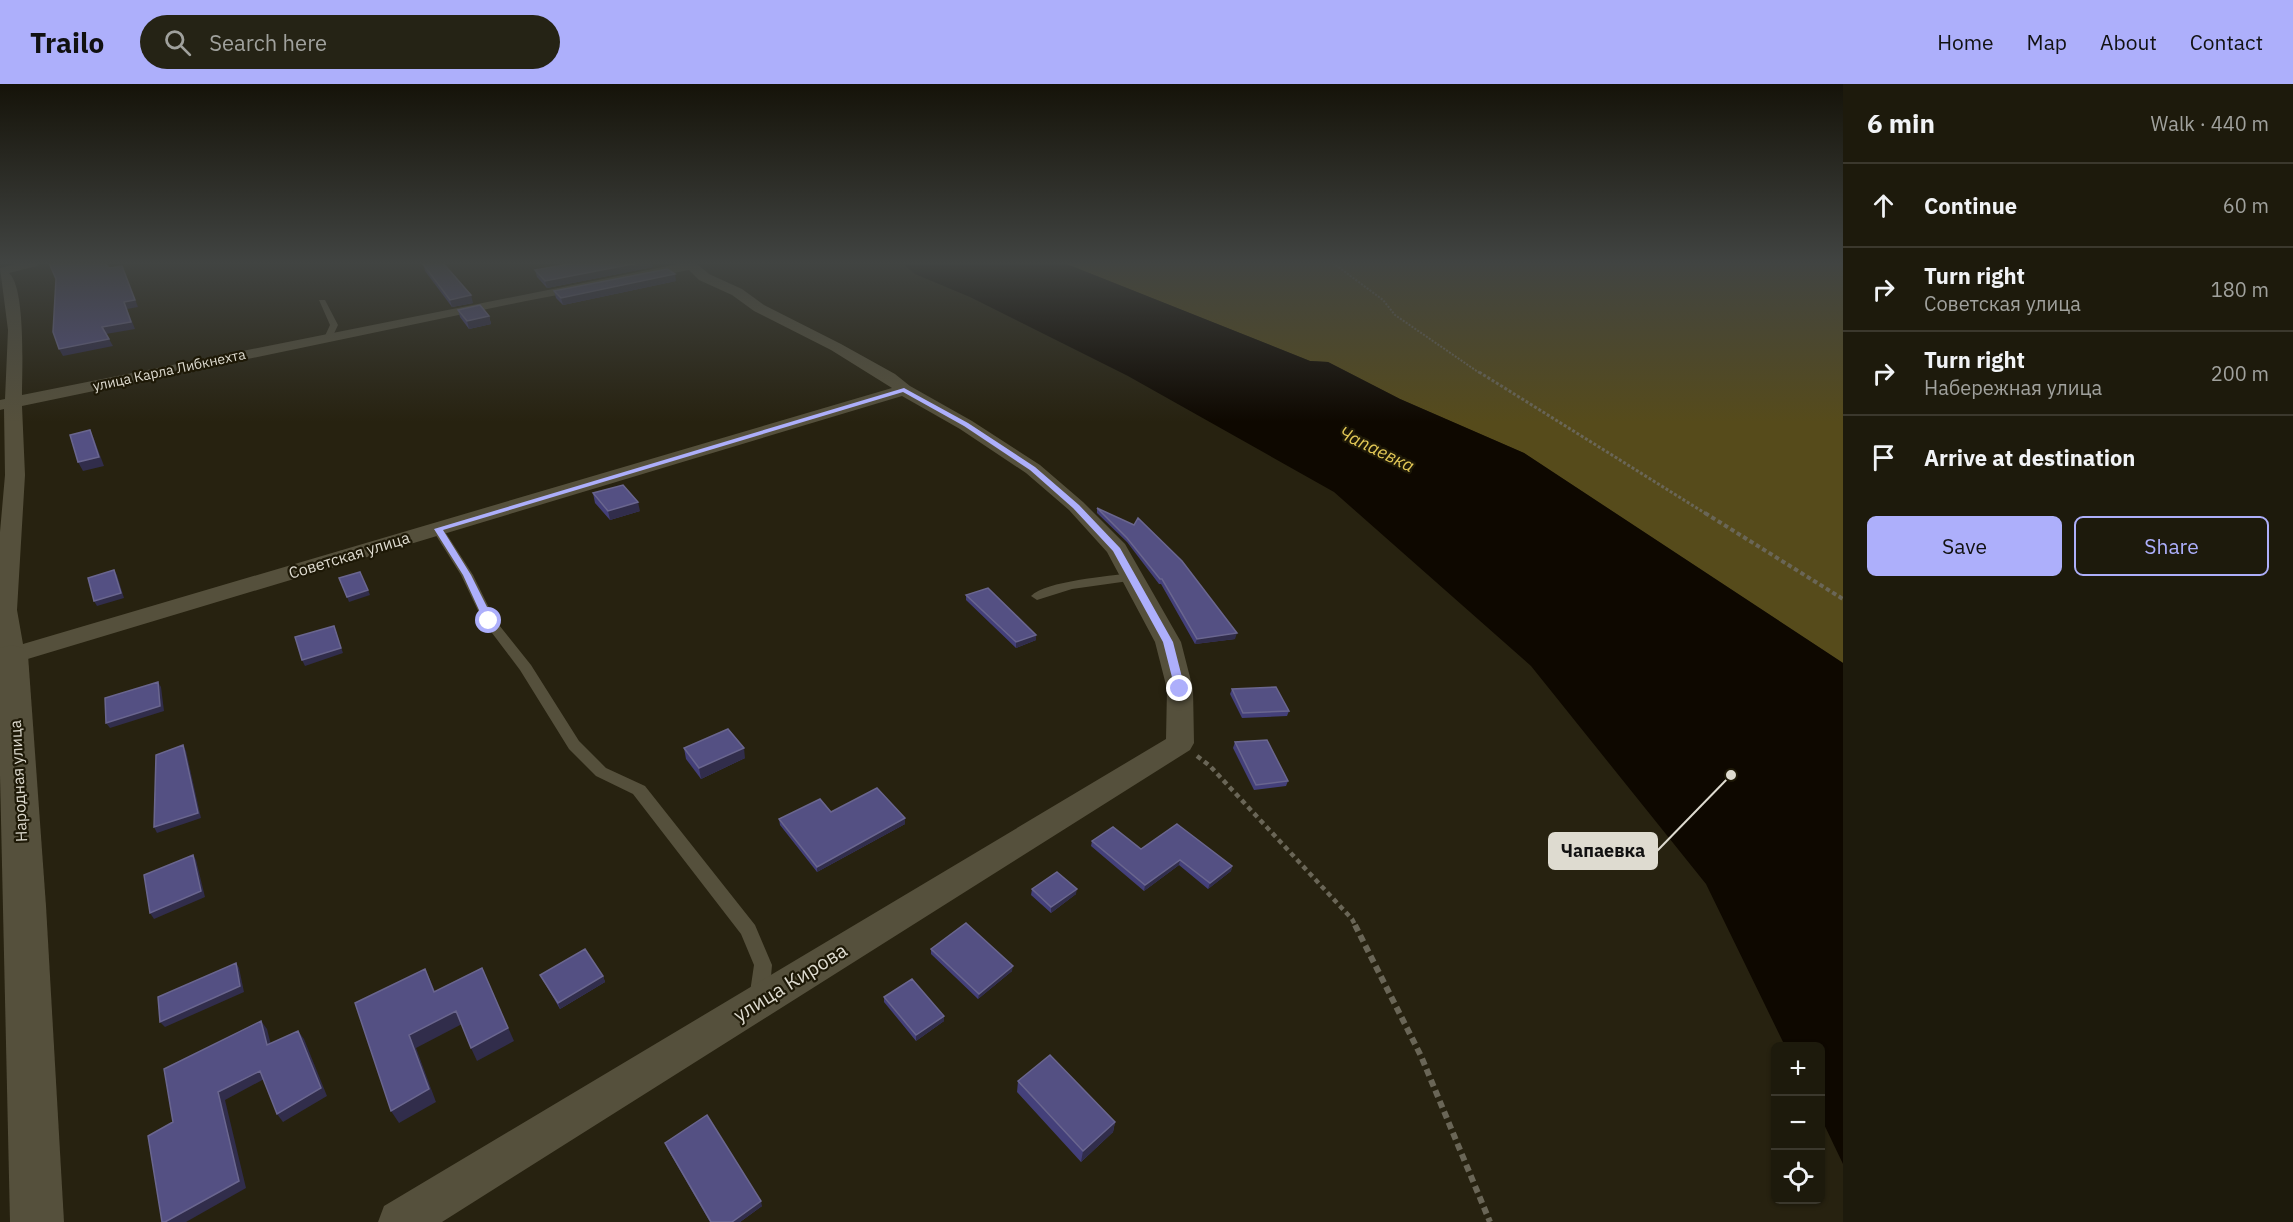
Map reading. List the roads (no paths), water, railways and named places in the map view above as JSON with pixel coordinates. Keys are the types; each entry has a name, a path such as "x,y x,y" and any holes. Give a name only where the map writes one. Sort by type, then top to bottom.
{"street":[{"name":"Народная улица","path":"14,316 15,330 6,404 15,475 5,610 6,657 25,906 37,1222"},
{"name":"улица Карла Либкнехта","path":"6,404 434,316"},
{"path":"774,316 889,378 904,390 966,425 1033,469 1076,506 1117,549 1132,577"},
{"name":"Советская улица","path":"6,657 904,390"},
{"name":"улица Кирова","path":"400,1222 464,1185 1180,743 1180,689 1168,642 1132,577"}],"lane":[{"path":"328,338 334,325 329,316"},
{"path":"438,529 467,575 489,621 526,668 574,746 601,772 639,790 749,930 763,965 759,1001"},
{"path":"1036,596 1051,590 1094,581 1132,577"}],"water":[{"name":"Чапаевка","path":"1008,316 1197,316 1310,361 1328,362 1400,399 1524,453 1843,663 1843,1164 1825,1126 1825,1042 1783,1042 1706,884 1531,666 1334,492 1128,376"}],"place":[{"name":"Чапаевка","path":"1731,775"}]}
